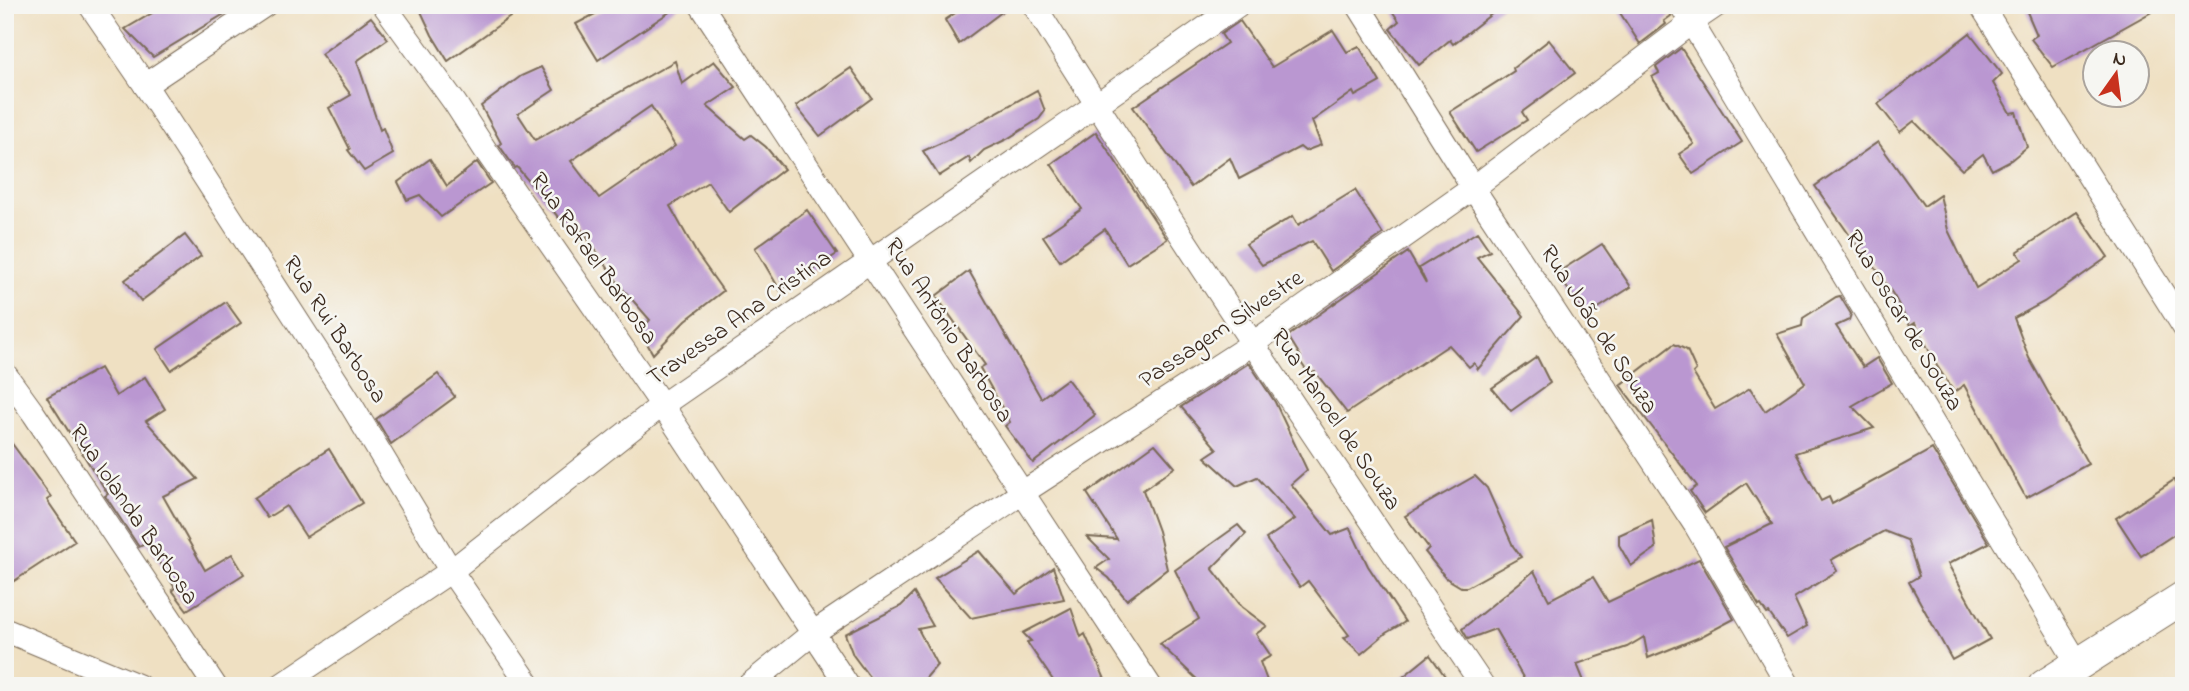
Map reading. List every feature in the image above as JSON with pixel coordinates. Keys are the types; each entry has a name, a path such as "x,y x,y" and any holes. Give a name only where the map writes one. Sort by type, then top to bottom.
{"main road":[{"path":"2044,686 2184,597"}],"street":[{"name":"Rua Rui Barbosa","path":"90,5 145,85 344,393 452,571 530,686"},
{"path":"145,85 265,5"},
{"name":"Rua Rafael Barbosa","path":"384,5 455,103 662,405 848,686"},
{"name":"Rua Antônio Barbosa","path":"701,5 1150,686"},
{"name":"Rua Manoel de Souza","path":"1034,5 1252,344 1483,686"},
{"name":"Travessa Ana Cristina","path":"280,686 452,571 662,405 1238,5"},
{"name":"Rua João de Souza","path":"1358,5 1473,188 1696,526 1789,686"},
{"name":"Passagem Silvestre","path":"748,686 813,633 1252,344 1473,188 1686,13 1717,5"},
{"path":"1981,5 2184,327"},
{"name":"Rua Oscar de Souza","path":"1686,13 2078,664"},
{"name":"Rua Iolanda Barbosa","path":"5,374 215,686"},
{"path":"5,630 139,686"}],"building":[{"path":"166,5 239,5 153,57 125,29"},
{"path":"418,5 527,5 448,61"},
{"path":"612,5 680,5 598,60 576,24"},
{"path":"967,5 1011,5 959,44 945,20"},
{"path":"1388,5 1503,5 1453,44 1450,40 1419,65 1390,29 1399,21"},
{"path":"1615,5 1667,5 1671,16 1664,21 1666,24 1640,44"},
{"path":"2024,5 2164,5 2105,38 2080,38 2080,52 2053,67 2031,39 2037,35"},
{"path":"371,17 388,39 357,61 380,130 383,128 393,154 364,171 348,150 350,149 329,108 351,95 321,54"},
{"path":"1240,21 1272,67 1333,30 1347,52 1359,46 1380,82 1355,96 1353,92 1312,121 1321,145 1305,151 1300,147 1239,179 1230,158 1191,187 1133,107 1227,43 1221,34"},
{"path":"1970,33 2002,74 1993,83 2010,113 2016,112 2027,147 1992,170 1983,154 1962,170 1914,121 1900,132 1878,104"},
{"path":"1549,40 1575,73 1522,112 1527,120 1476,152 1450,112 1514,71 1513,68"},
{"path":"1681,48 1742,142 1693,174 1679,154 1694,144 1652,77 1659,73 1656,67"},
{"path":"675,61 682,84 714,61 736,87 707,106 745,139 751,135 766,147 784,169 729,212 708,182 670,206 697,254 723,291 686,320 653,354 640,331 650,320 621,287 572,216 563,223 517,167 515,168 499,145 501,143 481,106 521,76 541,67 554,90 518,114 535,140","holes":["651,106 675,146 599,198 571,161"]},
{"path":"851,68 872,98 820,136 796,106"},
{"path":"1037,90 1045,111 1039,119 984,150 971,163 969,157 939,176 923,151"},
{"path":"1096,132 1167,239 1127,264 1105,229 1060,261 1043,236 1082,209 1051,164"},
{"path":"1878,142 1924,206 1940,195 1948,230 1976,288 2022,259 2017,252 2077,212 2108,257 2044,302 2014,318 2029,358 2088,464 2026,498 1964,385 1954,392 1915,323 1910,326 1866,254 1865,257 1815,186"},
{"path":"430,159 447,186 477,162 491,183 441,217 420,195 407,200 398,182"},
{"path":"1355,190 1383,234 1331,271 1312,241 1262,265 1246,244 1293,216 1298,225"},
{"path":"807,210 837,254 780,290 755,248"},
{"path":"1477,232 1490,251 1477,257 1524,316 1478,369 1474,363 1469,367 1449,345 1347,413 1315,372 1309,374 1288,336 1408,252 1426,283 1419,268"},
{"path":"185,235 201,256 141,301 125,280"},
{"path":"1602,244 1631,287 1586,316 1557,273"},
{"path":"969,271 1041,398 1067,379 1095,415 1033,463 1005,426 1010,422 980,368 985,365 936,296"},
{"path":"1840,296 1851,314 1849,320 1836,326 1863,367 1877,358 1892,383 1852,406 1874,428 1795,453 1821,501 1829,497 1832,504 1932,449 1989,543 1948,564 1990,639 1952,660 1909,582 1919,576 1907,540 1884,531 1831,560 1837,571 1794,598 1807,626 1787,638 1769,613 1759,606 1724,547 1772,524 1746,483 1705,513 1690,491 1697,486 1620,385 1674,344 1687,350 1696,370 1693,373 1715,409 1750,388 1765,411 1805,383 1777,334 1802,326 1803,318"},
{"path":"226,302 241,323 171,370 157,349"},
{"path":"1537,357 1550,383 1511,411 1492,388"},
{"path":"1249,363 1275,402 1307,470 1291,484 1332,535 1350,528 1368,566 1405,622 1386,633 1361,654 1344,638 1349,635 1308,581 1300,587 1266,539 1295,519 1257,477 1237,486 1205,457 1217,449 1181,407"},
{"path":"100,368 116,396 145,377 165,409 146,421 198,479 163,496 205,570 232,554 244,574 187,610 172,590 175,588 147,543 139,547 105,496 108,494 47,397"},
{"path":"438,374 455,397 391,444 376,419"},
{"path":"5,434 51,497 47,500 75,541 5,587"},
{"path":"1155,444 1175,467 1143,490 1158,531 1167,569 1127,600 1109,578 1096,568 1109,559 1087,537 1117,539 1087,493"},
{"path":"329,449 362,503 306,537 286,506 267,518 254,498"},
{"path":"1475,476 1487,488 1513,546 1521,557 1467,587 1461,587 1446,578 1425,552 1429,548 1405,516"},
{"path":"2174,480 2184,495 2184,528 2141,556 2116,518"},
{"path":"1652,520 1656,548 1631,566 1619,545 1619,535"},
{"path":"1238,525 1246,534 1212,568 1242,607 1267,626 1256,634 1271,656 1260,662 1269,686 1204,686 1160,644 1199,619 1175,570"},
{"path":"979,551 1016,594 1053,567 1064,599 971,618 935,578"},
{"path":"1699,559 1734,619 1700,637 1648,658 1644,637 1627,647 1577,664 1586,686 1528,686 1495,629 1468,639 1462,629 1534,571 1549,600 1593,577 1608,602"},
{"path":"914,593 933,626 918,629 937,665 919,686 876,686 853,655 845,634 901,606"},
{"path":"1071,608 1081,637 1085,634 1108,686 1057,686 1027,642 1031,641 1023,633"},
{"path":"1430,655 1452,686 1392,686"}]}
